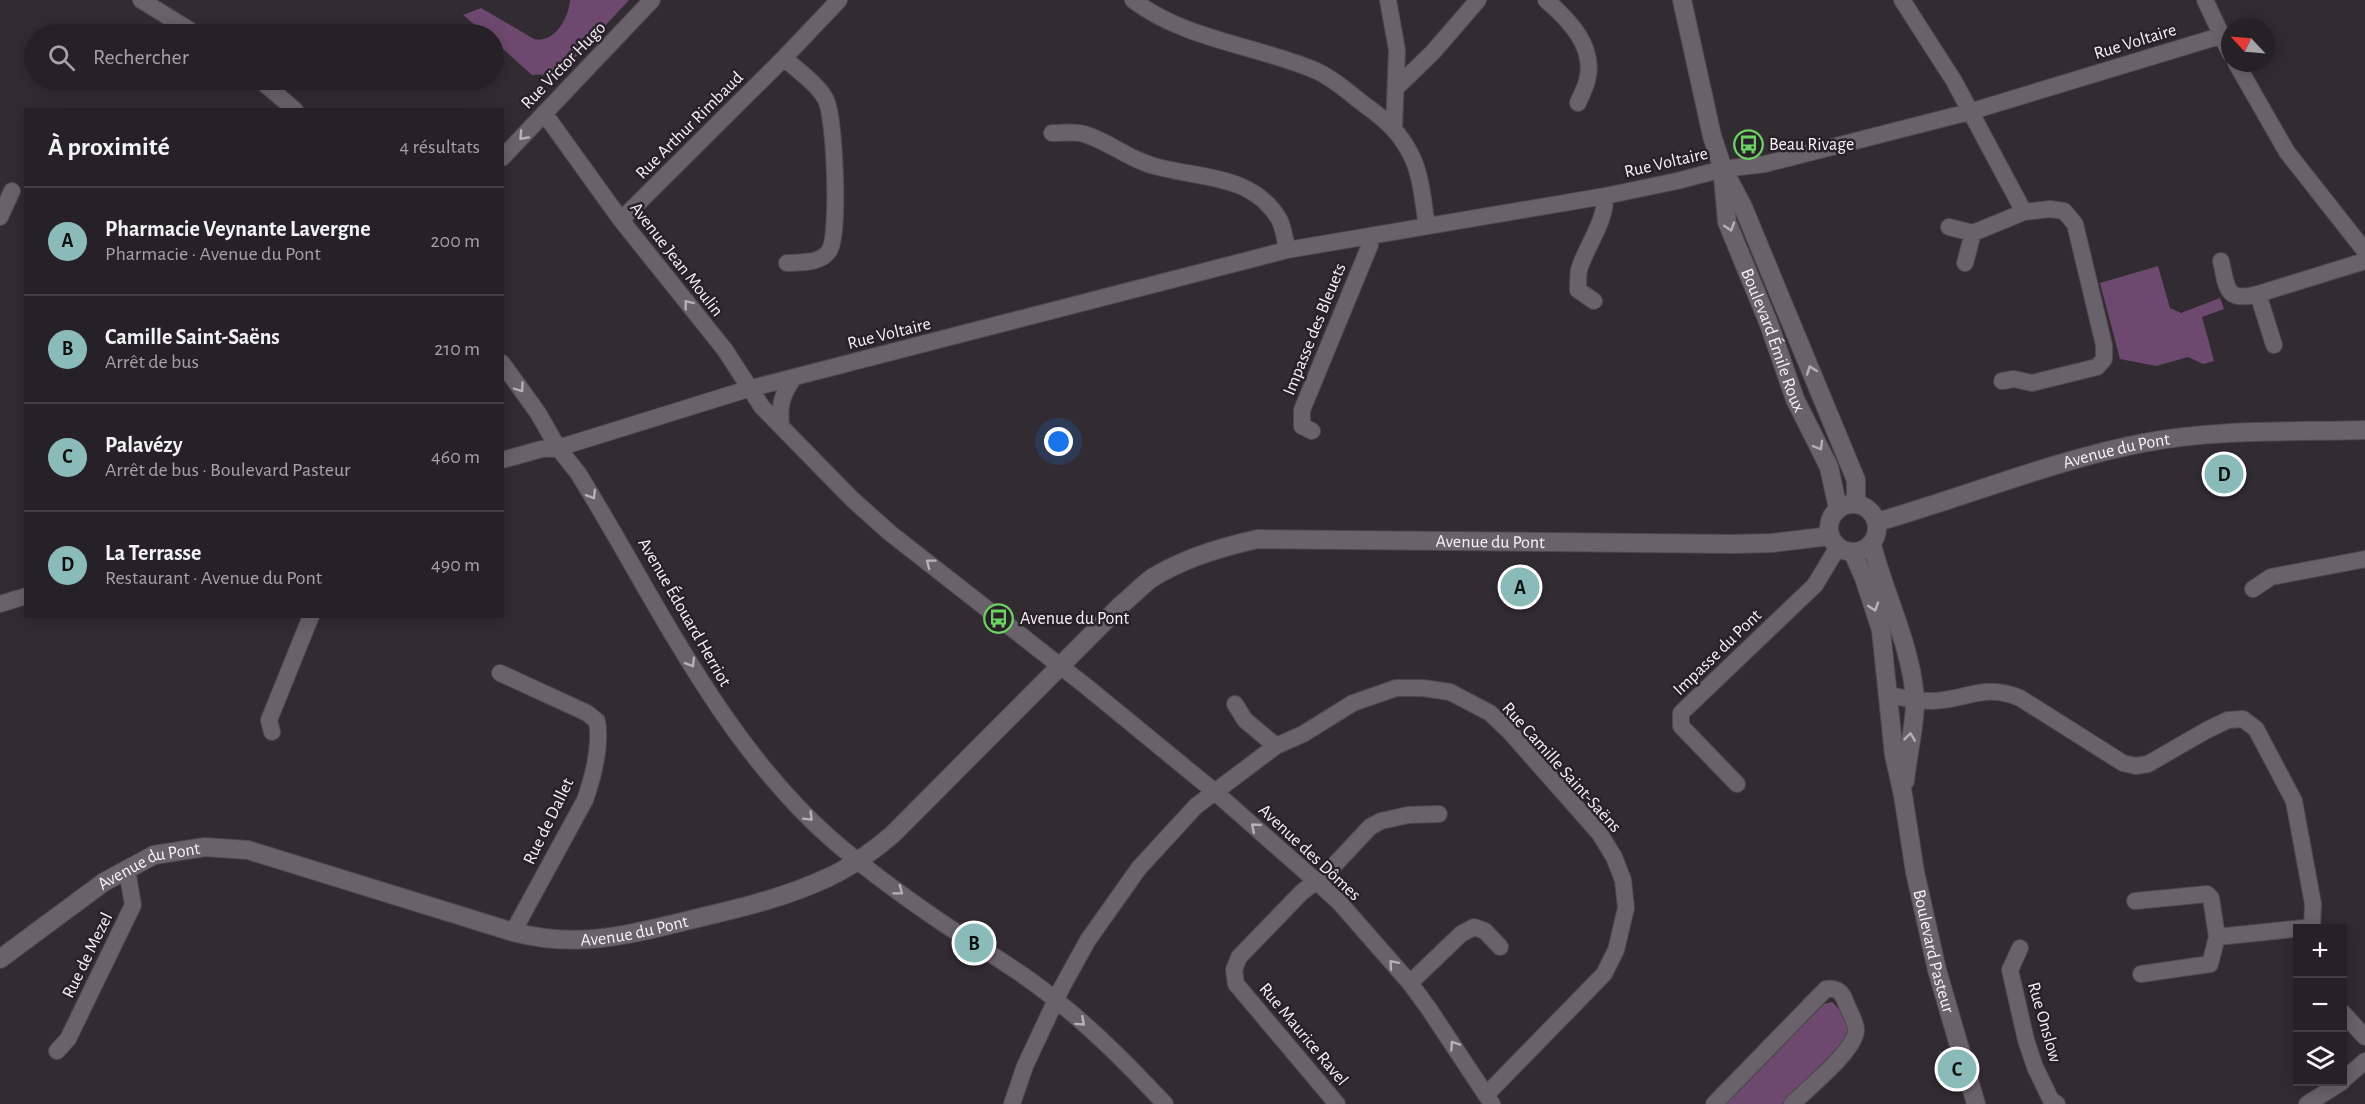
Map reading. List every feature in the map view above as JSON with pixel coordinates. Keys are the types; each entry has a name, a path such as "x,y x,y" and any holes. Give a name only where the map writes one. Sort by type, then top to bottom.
{"main road":[{"name":"Boulevard Émile Roux","path":"1682,0 1708,119 1723,169 1743,207 1856,480 1856,504"},
{"name":"Boulevard Émile Roux","path":"1723,169 1727,222 1796,399 1829,467 1838,509"},
{"name":"Avenue du Pont","path":"1877,522 2068,463 2140,444 2213,435 2365,430"},
{"path":"1856,504 1870,510 1877,522 1878,530 1872,544 1866,549 1840,545 1830,521 1838,509 1856,504"},
{"name":"Avenue du Pont","path":"0,959 104,882 154,855 205,847 248,850 513,932 540,938 609,939 751,905 813,884 858,861 893,834 1120,606 1151,579 1224,546 1258,539 1840,545"},
{"name":"Boulevard Pasteur","path":"1872,544 1878,570 1902,632 1915,700 1903,795"},
{"name":"Boulevard Pasteur","path":"1840,545 1864,578 1881,630 1894,755 1915,872 1937,970 1976,1104"}],"street":[{"path":"141,0 180,24"},
{"name":"Rue Victor Hugo","path":"504,156 652,0"},
{"name":"Rue Arthur Rimbaud","path":"621,220 839,0"},
{"path":"1133,0 1177,25 1313,69 1336,82 1394,128 1412,158 1422,190 1427,226"},
{"path":"1388,0 1396,50 1394,128"},
{"path":"1396,88 1433,52 1478,0"},
{"path":"1546,0 1577,31 1589,56 1588,80 1578,103"},
{"path":"1902,0 1954,81 2024,213"},
{"path":"2205,0 2220,36"},
{"name":"Rue Voltaire","path":"504,459 542,449 558,448 748,389 1287,250 1369,238 1605,196 1677,182 1723,169 1765,164 1969,112 2220,36"},
{"path":"784,58 819,90 826,100 832,119 836,232 830,251 816,260 787,263"},
{"path":"2241,72 2287,152 2365,251"},
{"path":"272,90 293,108"},
{"name":"Avenue Jean Moulin","path":"544,113 621,220 725,350 748,389 762,407 852,499 890,533 1060,668"},
{"path":"1052,133 1082,133 1152,166 1234,183 1265,203 1279,219 1287,250"},
{"path":"0,217 12,191"},
{"path":"1594,301 1578,290 1579,271 1599,224 1605,196"},
{"path":"1949,227 1974,233 2024,213 2050,208 2064,211 2075,224 2104,345 2104,358 2097,367 2032,383 2014,379 2002,381"},
{"path":"1965,263 1974,233"},
{"name":"Impasse des Bleuets","path":"1312,431 1302,426 1302,410 1370,245 1369,238"},
{"path":"2221,261 2228,289 2242,298 2365,261"},
{"path":"2258,294 2274,345"},
{"name":"Avenue Édouard Herriot","path":"504,366 538,413 558,448 578,473 704,687 753,754 807,815 858,861 940,921 1057,1000 1135,1072 1165,1104"},
{"path":"782,426 779,408 793,379"},
{"name":"Impasse du Pont","path":"1737,784 1681,726 1681,713 1815,585 1840,545"},
{"path":"2253,589 2271,577 2365,559"},
{"path":"0,604 24,597"},
{"path":"272,732 269,720 310,618"},
{"name":"Avenue des Dômes","path":"1060,668 1087,687 1215,792 1339,902 1430,1009 1489,1099"},
{"name":"Rue de Dallet","path":"501,673 587,713 597,721 599,733 585,800 513,932"},
{"name":"Rue Camille Saint-Saëns","path":"1012,1104 1025,1066 1088,940 1139,868 1196,806 1276,746 1303,734 1353,703 1396,688 1423,688 1450,692 1490,712 1600,834 1614,857 1623,880 1626,908 1616,950 1604,974 1489,1099"},
{"path":"1888,695 1915,700 1953,698 1981,691 2003,691 2020,698 2123,763 2136,766 2148,764 2228,720 2242,719 2256,729 2294,801 2313,904 2312,924"},
{"path":"1235,704 1245,720 1276,746"},
{"name":"Rue Maurice Ravel","path":"1337,1104 1236,984 1234,969 1239,957 1302,892 1326,874 1370,827 1381,821 1408,815 1439,814"},
{"name":"Rue de Mezel","path":"57,1051 68,1039 133,905 127,870"},
{"path":"2135,901 2207,894 2211,898 2217,937 2210,964 2141,974"},
{"path":"1410,983 1461,934 1474,927 1485,931 1500,947"},
{"path":"2217,937 2293,930"},
{"name":"Rue Onslow","path":"2020,948 2010,970 2026,1040 2051,1100 2058,1104"},
{"path":"1714,1104 1826,989 1834,988 1843,993 1856,1029 1853,1039 1847,1050 1792,1104"},
{"path":"2347,1017 2365,1037"},
{"path":"2347,1077 2365,1062"},
{"path":"2307,1104 2334,1086"}],"shaded area":[{"path":"570,0 629,0 578,55 553,74 532,75 504,50 504,24 474,24 463,15 481,8 534,39 541,39 554,34 563,22"},
{"path":"2158,266 2170,308 2181,313 2220,298 2224,309 2202,317 2214,361 2203,364 2188,357 2156,366 2120,359 2100,283"},
{"path":"1832,1002 1845,1020 1847,1032 1845,1037 1840,1045 1782,1104 1726,1104 1824,1004"}],"place":[{"name":"Beau Rivage","path":"1748,144"},
{"name":"La Terrasse","path":"2224,474"},
{"name":"Pharmacie Veynante Lavergne","path":"1520,587"},
{"name":"Avenue du Pont","path":"999,618"},
{"name":"Camille Saint-Saëns","path":"974,943"},
{"name":"Palavézy","path":"1957,1069"}]}
